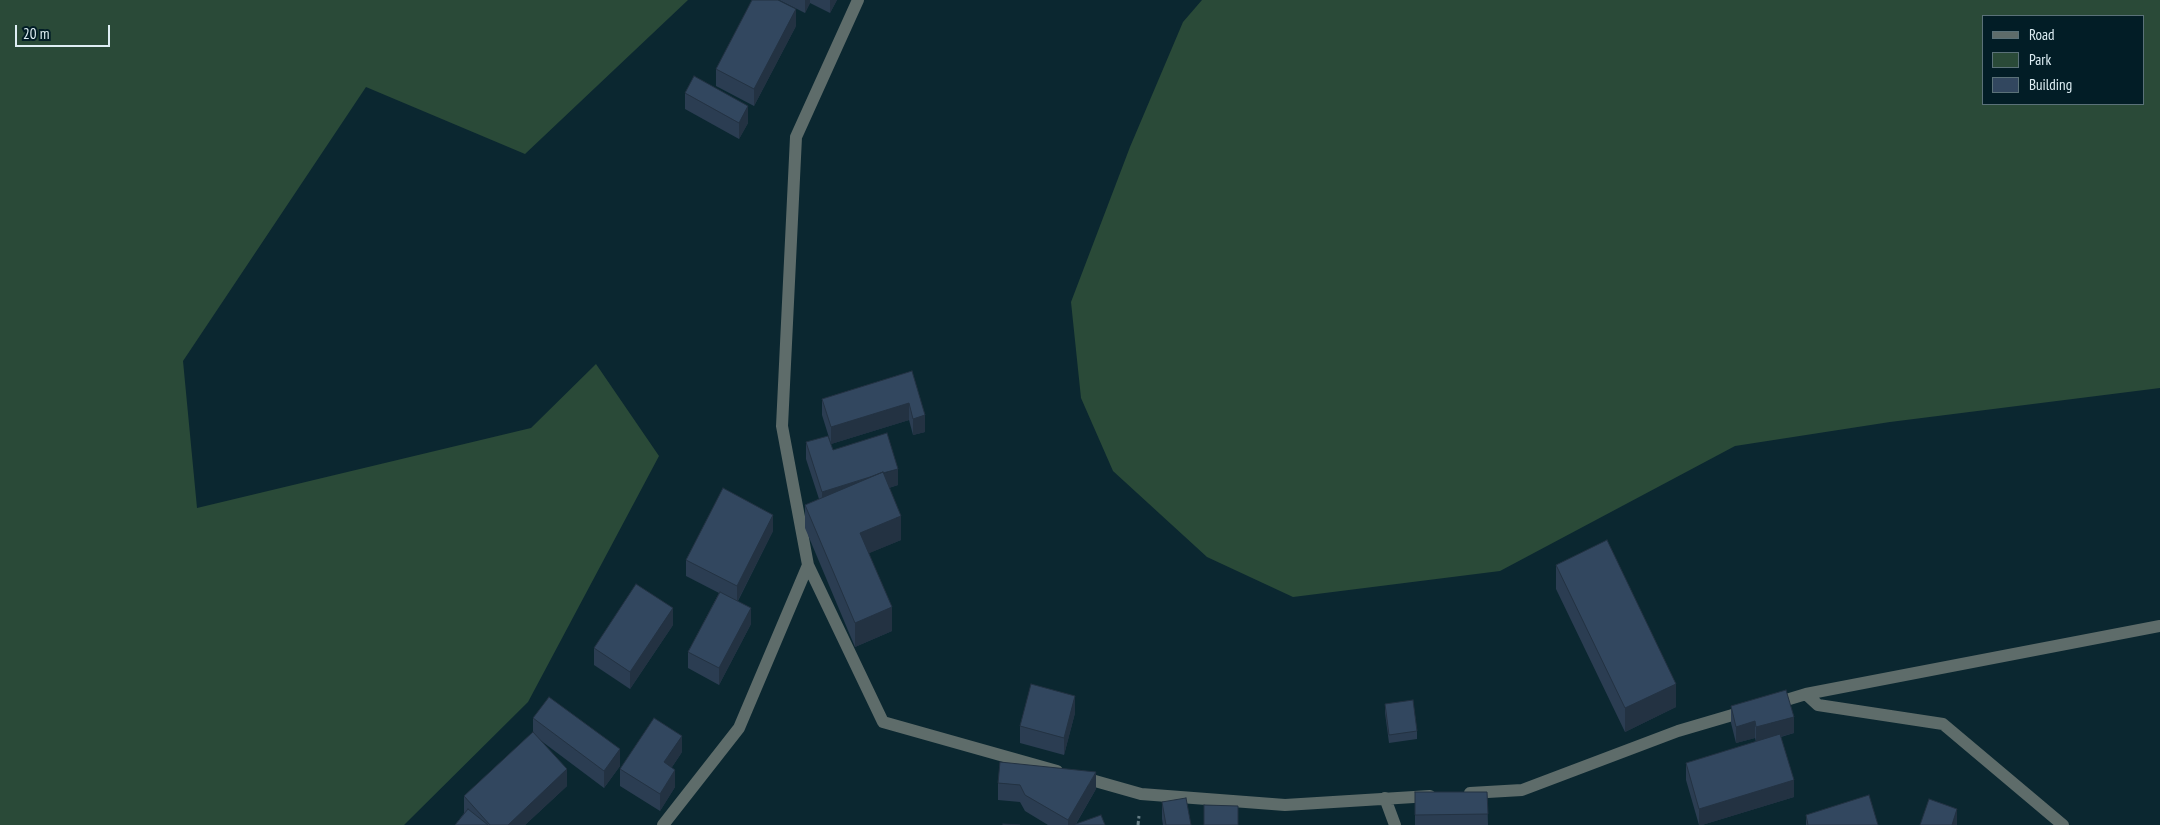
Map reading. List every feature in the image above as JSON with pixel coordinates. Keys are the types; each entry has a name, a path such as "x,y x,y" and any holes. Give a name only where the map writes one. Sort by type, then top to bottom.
{"street":[{"path":"858,0 796,137 782,426 808,565 883,722 1141,794 1285,805 1522,790 1678,731 1806,694 2160,626"},
{"path":"663,825 739,728 808,565"},
{"path":"1806,694 1818,706 1943,724 2038,806 2063,825"},
{"path":"1385,798 1395,825"}],"green space":[{"path":"0,0 688,0 525,154 366,87 183,361 197,508 531,428 596,364 659,456 528,702 404,825 0,825"},
{"path":"1202,0 2160,0 2160,388 1890,422 1735,446 1500,571 1293,597 1207,557 1113,471 1081,398 1071,302 1130,147 1183,22"}],"building":[{"path":"752,0 778,0 796,9 754,89 716,69"},
{"path":"694,76 748,106 739,123 685,93"},
{"path":"912,371 925,415 913,419 909,403 831,427 822,399"},
{"path":"887,433 898,469 822,492 806,442 828,436 833,450"},
{"path":"883,472 901,516 860,533 892,607 855,623 805,505"},
{"path":"723,488 773,515 737,586 686,560"},
{"path":"1607,540 1676,684 1625,708 1556,565"},
{"path":"636,584 673,608 630,672 594,648"},
{"path":"720,592 751,608 719,668 688,652"},
{"path":"1031,684 1075,696 1064,738 1020,726"},
{"path":"1786,690 1794,717 1756,727 1755,721 1736,727 1731,706"},
{"path":"549,697 620,749 604,771 533,718"},
{"path":"1413,700 1417,731 1389,735 1385,704"},
{"path":"654,718 682,736 664,762 675,770 660,794 620,769"},
{"path":"533,732 567,769 508,825 490,825 464,796"},
{"path":"1780,734 1794,780 1699,809 1686,763"},
{"path":"1000,762 1096,772 1068,820 1025,795 1020,785 998,783"},
{"path":"1415,792 1487,792 1488,814 1415,815"},
{"path":"1869,795 1878,825 1808,825 1806,815"},
{"path":"1186,798 1191,825 1166,825 1162,802"},
{"path":"1929,799 1957,809 1952,825 1920,825"},
{"path":"1204,805 1238,806 1238,825 1204,825"},
{"path":"468,809 488,825 455,825"},
{"path":"1101,815 1105,825 1073,825"}]}
